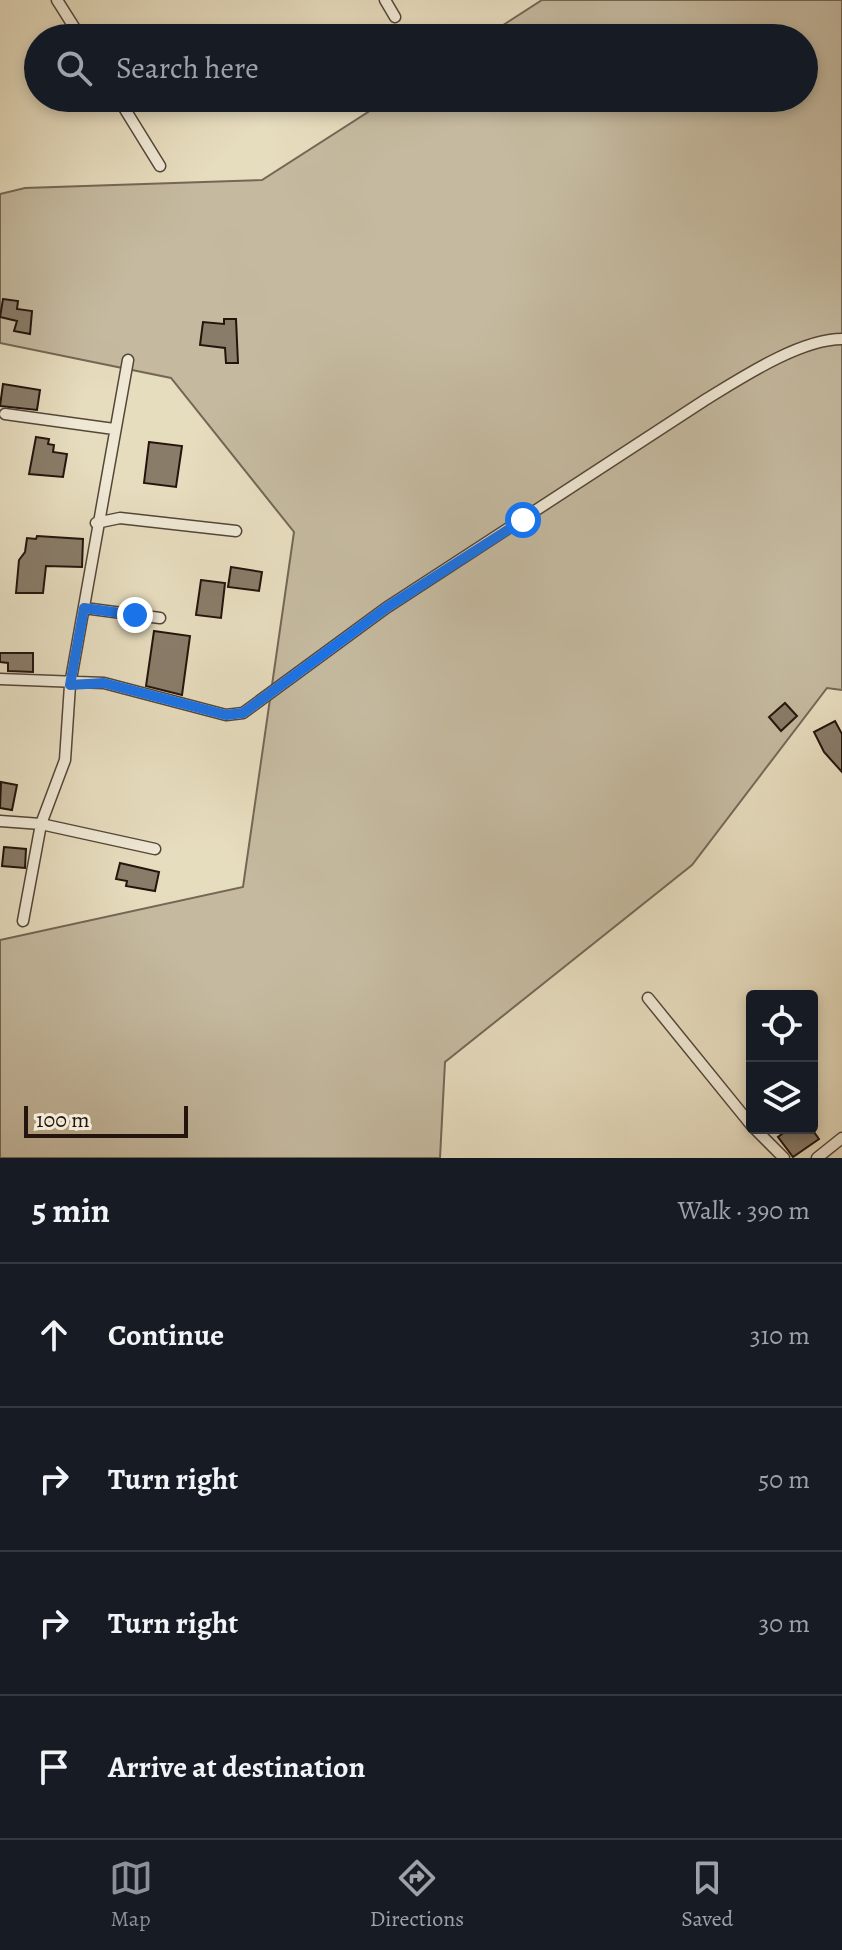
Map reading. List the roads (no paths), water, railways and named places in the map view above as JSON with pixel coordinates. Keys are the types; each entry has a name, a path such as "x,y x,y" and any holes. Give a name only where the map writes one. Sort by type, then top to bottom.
{"street":[{"path":"57,0 72,24"},
{"path":"385,0 395,17"},
{"path":"127,112 160,166"},
{"path":"0,679 70,685 104,683 226,715 243,713 386,608 705,400 754,371 826,339 842,339"},
{"path":"23,921 41,824 65,760 70,685 96,523 128,360"},
{"path":"5,414 114,429"},
{"path":"96,523 120,518 236,531"},
{"path":"84,608 160,618"},
{"path":"0,821 41,824 155,849"},
{"path":"648,998 746,1118"},
{"path":"760,1134 784,1158"},
{"path":"817,1158 842,1138"}]}
